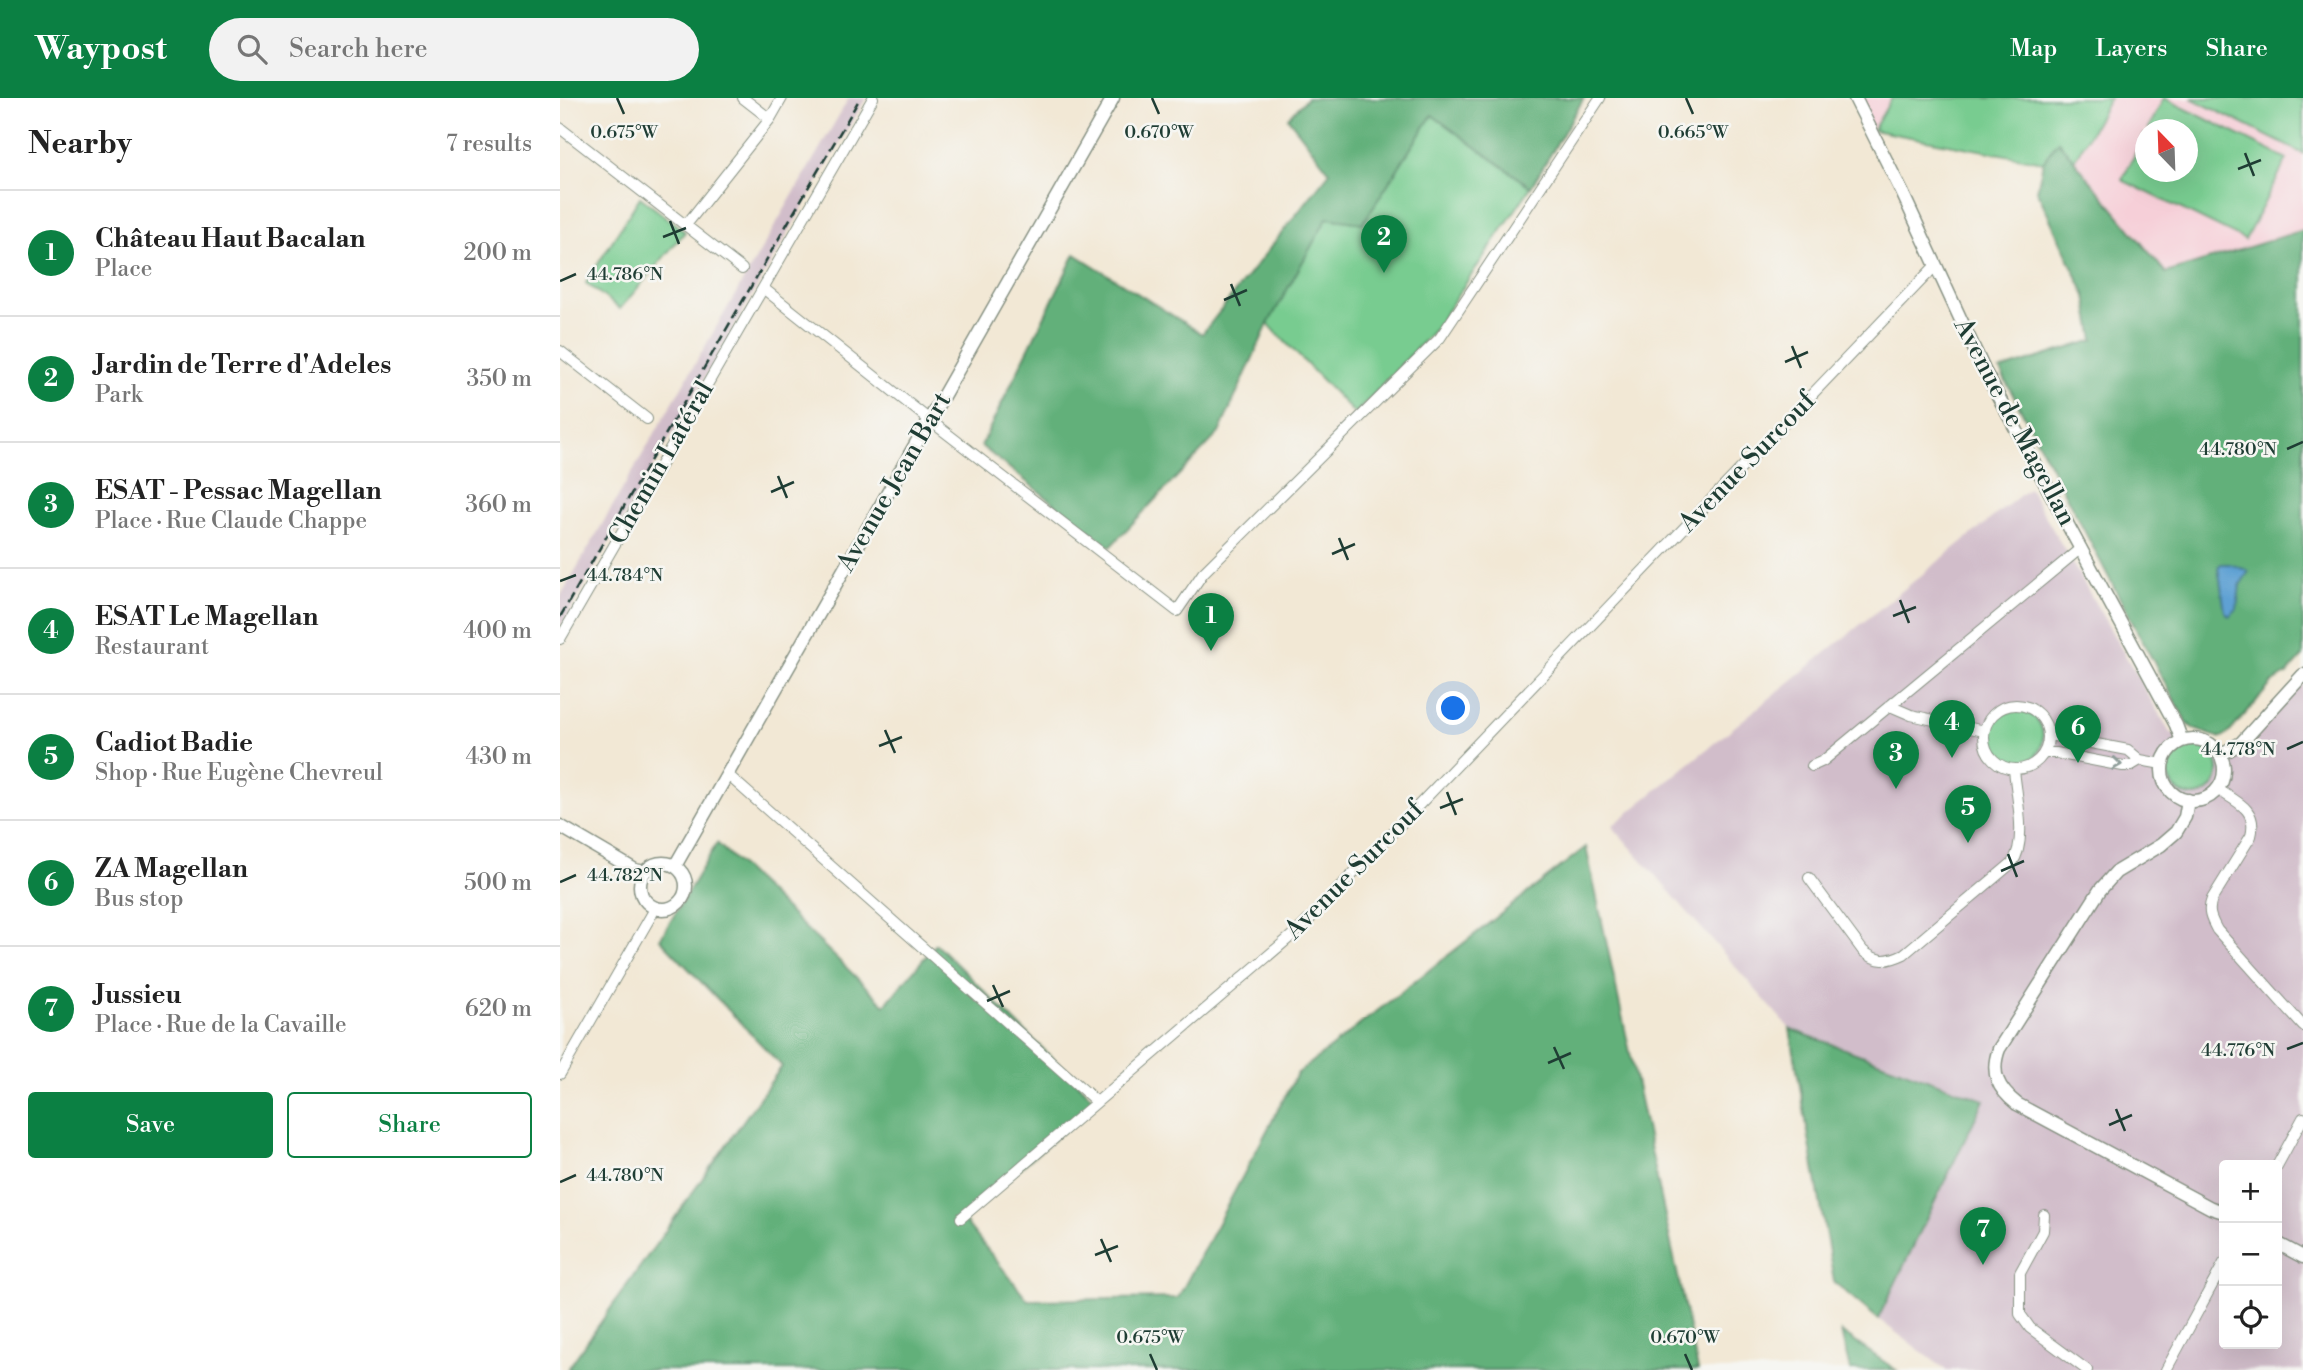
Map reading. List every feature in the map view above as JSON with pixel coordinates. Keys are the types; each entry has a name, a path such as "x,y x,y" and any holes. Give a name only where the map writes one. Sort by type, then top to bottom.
{"street":[{"path":"743,98 770,119"},
{"path":"686,225 770,119 782,98"},
{"name":"Chemin Latéral","path":"560,639 873,98"},
{"name":"Avenue Jean Bart","path":"675,866 1113,98"},
{"path":"763,288 1177,611 1203,573 1440,338 1600,98"},
{"name":"Avenue de Magellan","path":"1855,98 1984,370 2176,725 2182,741"},
{"path":"560,128 742,269"},
{"name":"Avenue Surcouf","path":"961,1218 1303,926 1936,265"},
{"path":"560,351 647,419"},
{"path":"1812,766 1823,761 2081,548"},
{"path":"2220,755 2241,743 2303,675"},
{"path":"2045,753 2049,735 2046,724 2036,712 2022,705 2006,707 1992,715 1984,731 1987,752 1998,764 2014,769 2028,766 2045,753 2123,766 2140,761 2162,764"},
{"path":"1890,706 1911,715 1984,731"},
{"path":"2049,735 2128,750 2140,761"},
{"path":"2197,740 2211,745 2220,755 2224,768 2223,779 2213,794 2198,801 2182,800 2170,792 2163,779 2162,764 2169,750 2182,741 2197,740"},
{"path":"1808,878 1863,951 1873,959 1882,961 1904,954 2017,856 2020,839 2014,769"},
{"path":"728,775 1097,1102"},
{"path":"2217,789 2244,807 2254,825 2212,899 2211,920 2303,1026"},
{"path":"2188,800 2182,824 2176,832 2161,845 2116,872 2100,890 1999,1049 1994,1070 2000,1088 2017,1104 2219,1210"},
{"path":"560,826 635,870 645,873"},
{"path":"656,864 675,866 685,877 682,899 670,908 650,904 642,893 645,873 656,864"},
{"path":"560,1074 656,907"},
{"path":"2280,1160 2303,1118"},
{"path":"2211,1208 2219,1215"},
{"path":"2044,1215 2043,1230 2020,1273 2020,1314 2030,1328 2087,1370"},
{"path":"2282,1246 2303,1257"},
{"path":"2166,1370 2219,1272"}],"shaded area":[{"path":"849,98 866,98 560,628 560,597"},
{"path":"1856,98 2303,98 2303,230 2166,273 2058,141 2043,162 1873,130"},
{"path":"2029,488 2170,733 2233,761 2303,683 2303,1370 1946,1370 1878,1319 1983,1100 1790,1029 1612,826"}],"green space":[{"path":"1307,98 1584,98 1531,187 1432,115 1363,223 1327,218 1268,324 1219,433 1110,547 981,446 1075,254 1202,334 1330,172 1288,118"},
{"path":"1892,98 2110,98 2074,161 2058,141 2043,162 1873,130"},
{"path":"2164,98 2287,159 2245,240 2122,180 2135,154 2135,182 2198,182 2198,119 2153,119"},
{"path":"2191,98 2303,98 2303,154"},
{"path":"1432,115 1531,187 1434,330 1355,414 1268,324 1327,218 1363,223"},
{"path":"2058,141 2166,273 2303,230 2303,656 2288,673 2272,683 2229,733 2220,738 2194,729 2187,723 2000,370 2094,340 2086,296 2037,191 2043,162"},
{"path":"640,197 685,232 620,309 586,283"},
{"path":"2016,710 2035,718 2043,737 2035,756 2016,764 1997,756 1989,737 1997,718"},
{"path":"2193,746 2210,754 2218,771 2210,788 2193,796 2176,788 2168,771 2176,754"},
{"path":"717,843 885,1005 936,944 1097,1102 962,1218 1028,1300 1178,1298 1297,1074 1586,847 1698,1370 567,1370 782,1066 660,939"},
{"path":"1790,1029 1984,1100 1878,1319 1834,1282"},
{"path":"1841,1332 1896,1370 1850,1370"}],"water":[{"path":"2221,564 2230,564 2249,571 2240,585 2237,609 2229,616 2225,612 2218,567"}],"railway":[{"path":"560,617 860,98"}],"place":[{"name":"Jardin de Terre d'Adeles","path":"1384,273"},
{"name":"Château Haut Bacalan","path":"1211,651"},
{"name":"ESAT Le Magellan","path":"1952,758"},
{"name":"ZA Magellan","path":"2078,763"},
{"name":"ESAT - Pessac Magellan","path":"1896,789"},
{"name":"Cadiot Badie","path":"1968,843"},
{"name":"Jussieu","path":"1983,1265"}]}
